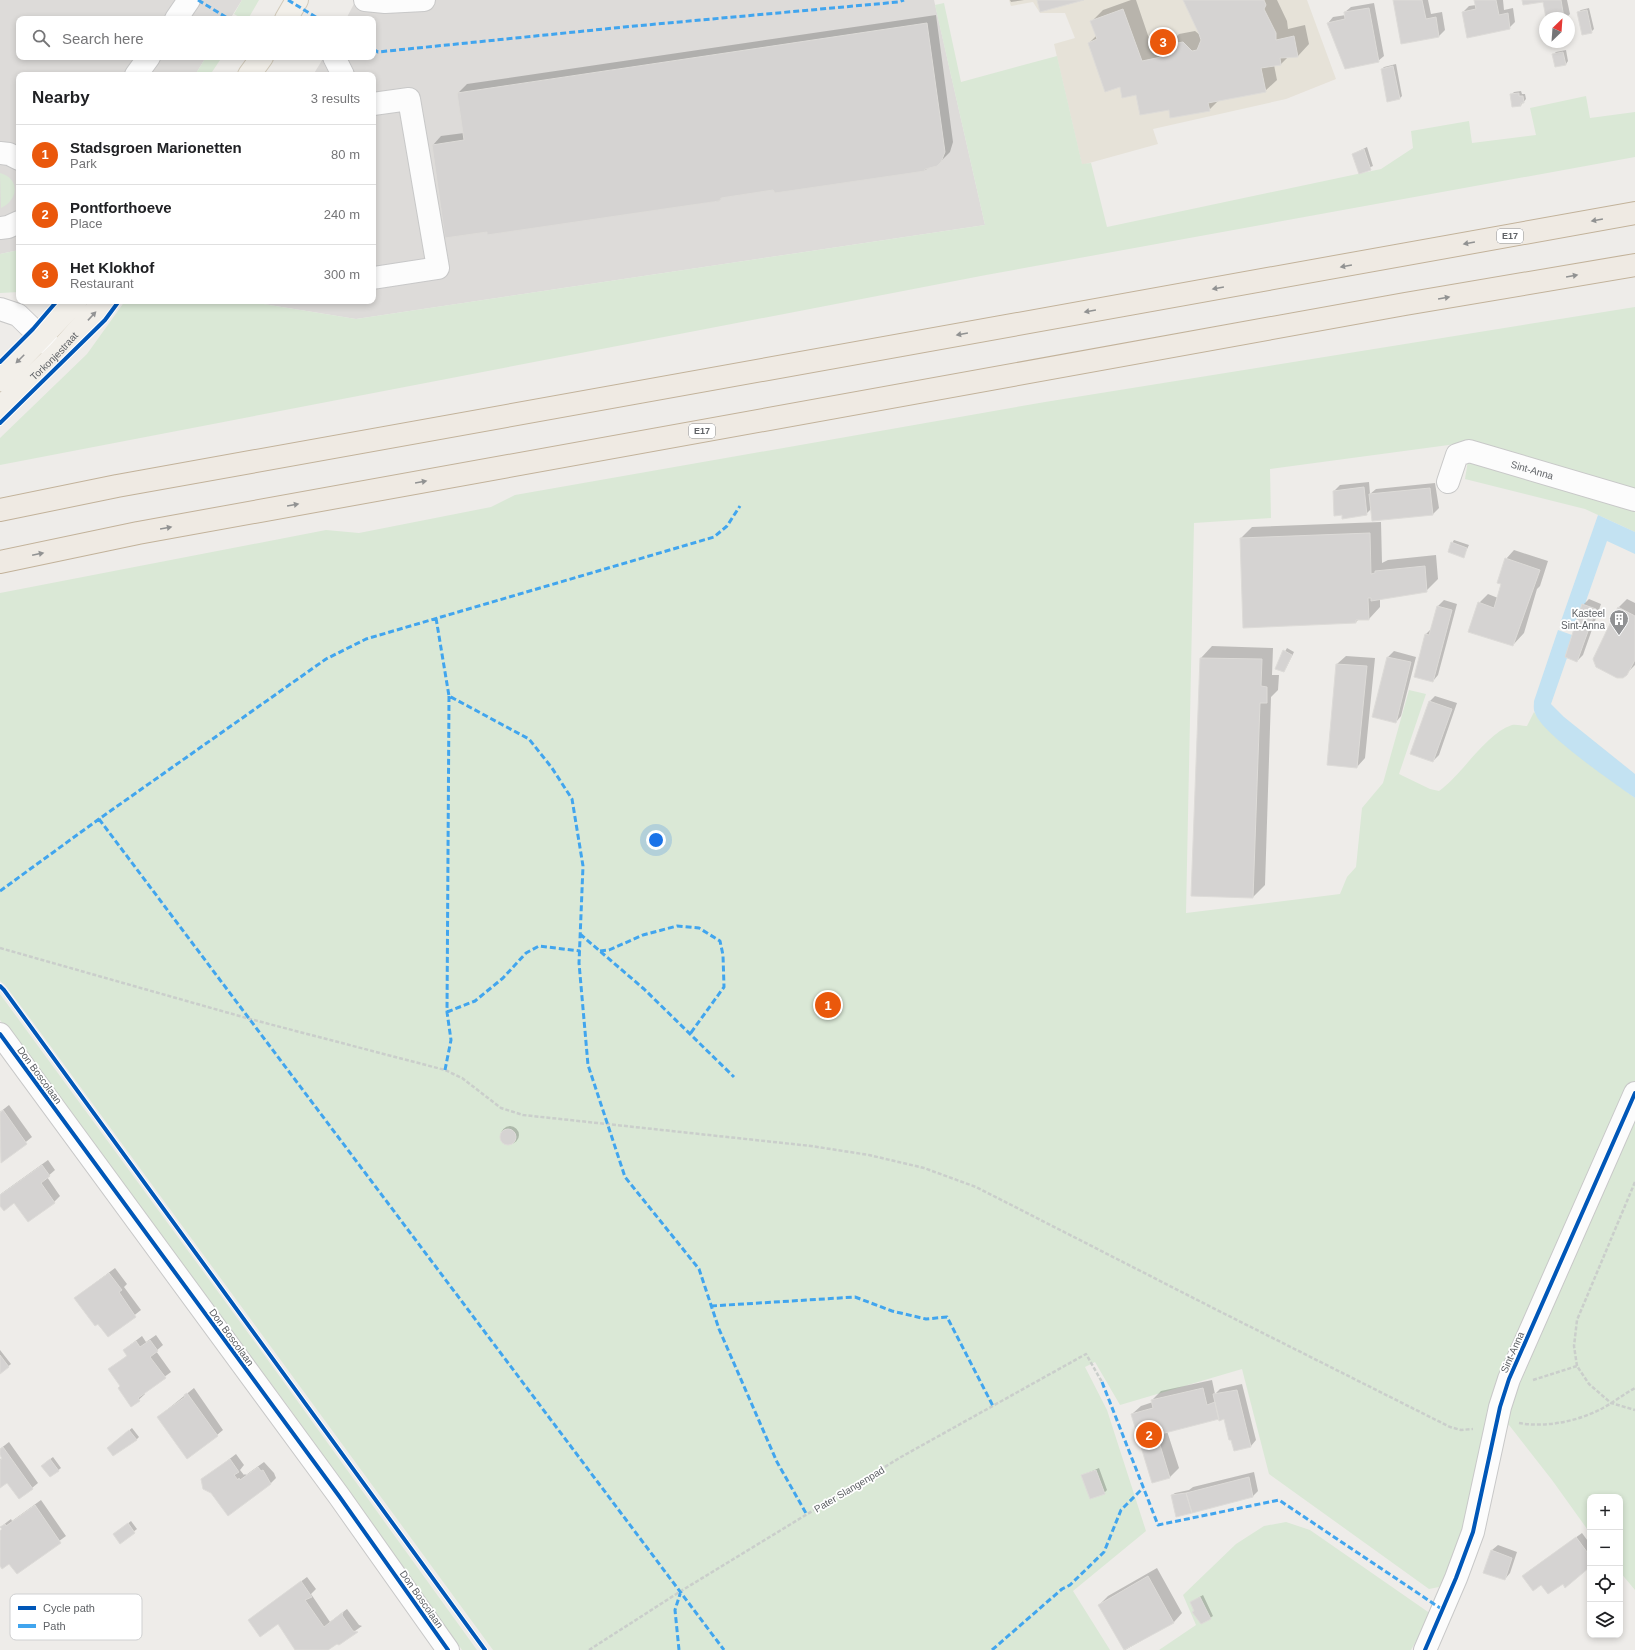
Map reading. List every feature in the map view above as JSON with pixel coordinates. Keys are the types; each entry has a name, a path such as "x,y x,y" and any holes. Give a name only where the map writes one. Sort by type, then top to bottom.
{"highway":[{"name":"E17","path":"0,510 117,486 1635,213"},
{"name":"E17","path":"0,562 162,529 1382,309 1635,265"}],"main road":[{"path":"288,16 296,0"},
{"path":"252,72 260,60"},
{"name":"Torkonjestraat","path":"0,380 73,304"},
{"name":"Torkonjestraat","path":"0,408 58,353 101,304"}],"street":[{"path":"178,16 189,0"},
{"path":"365,0 385,2 415,0"},
{"path":"138,72 147,60"},
{"path":"336,60 342,72"},
{"path":"376,104 409,99 438,268 376,278"},
{"path":"0,153 9,154 16,158"},
{"path":"0,228 8,227 16,223"},
{"path":"0,309 18,315 58,353"},
{"name":"Sint-Anna","path":"1448,482 1458,456 1470,451 1635,500"},
{"name":"Don Boscolaan","path":"2,1043 338,1496 448,1650"},
{"name":"Sint-Anna","path":"1425,1650 1456,1578 1473,1532 1497,1419 1509,1379 1635,1093"}],"path":[{"path":"0,948 250,1019 445,1070 462,1078 501,1108 523,1116 811,1146 869,1155 924,1168 976,1187 1450,1427 1461,1430 1472,1430 1487,1417 1525,1424 1545,1424 1577,1418 1603,1408 1635,1388"},
{"path":"1635,1182 1580,1313 1574,1346 1577,1366 1589,1384 1611,1403 1635,1410"},
{"path":"1509,1379 1522,1384 1577,1366"}],"shaded area":[{"path":"0,0 242,0 232,16 16,16 16,60 204,60 197,72 16,72 16,251 0,254"},
{"path":"356,0 934,0 985,225 356,319 263,304 376,304 376,72 315,72 322,60 376,60 376,16 348,16"},
{"path":"1009,0 1307,0 1336,79 1286,99 1153,129 1158,144 1082,165 1054,44 1075,38 1065,13 1040,13 1033,2 1011,6"}],"green space":[{"path":"242,0 259,0 250,16 238,16 234,14"},
{"path":"944,3 961,82 1057,56 1082,164 1091,163 1107,227 1381,169 1413,148 1411,131 1469,121 1472,143 1536,135 1530,108 1586,96 1590,118 1635,112 1635,157 986,275 0,465 0,438 87,354 123,304 263,304 356,319 985,225 935,5"},
{"path":"204,60 220,60 212,72 197,72"},
{"path":"0,173 7,176 11,180 15,190 11,200 1,208"},
{"path":"16,251 16,292 0,293 0,254"},
{"path":"1635,307 1635,532 1585,509 1465,479 1471,442 1270,469 1271,518 1194,523 1186,913 1340,894 1347,877 1356,867 1362,808 1383,783 1409,690 1426,694 1399,774 1430,789 1439,791 1448,784 1483,745 1502,730 1512,725 1527,726 1534,712 1540,721 1593,766 1635,798 1635,1590 1623,1576 1623,1494 1587,1494 1587,1529 1552,1480 1509,1425 1482,1441 1460,1546 1439,1587 1429,1589 1269,1474 1242,1369 1120,1405 1095,1362 1085,1367 1107,1410 1146,1531 1073,1591 1110,1650 493,1650 35,1025 5,985 0,981 0,593 326,530 359,533 491,507 515,495 1045,402"},
{"path":"0,994 257,1345 477,1650 462,1650 290,1409 0,1020"},
{"path":"1286,1522 1310,1530 1431,1614 1411,1650 1159,1650 1196,1625 1183,1595 1236,1544 1264,1526"}],"water":[{"path":"1598,515 1635,532 1635,554 1607,541 1585,604 1582,604 1575,627 1561,621"},
{"path":"1558,630 1572,635 1565,657 1567,658 1551,704 1564,717 1635,774 1635,798 1564,745 1541,722 1535,713 1534,701"}],"building":[{"path":"1037,0 1084,0 1040,12"},
{"path":"1183,0 1264,0 1266,5 1264,9 1276,33 1276,40 1294,36 1298,57 1280,58 1281,65 1261,68 1266,92 1208,103 1210,111 1170,118 1169,110 1140,115 1136,95 1122,98 1120,87 1105,92 1088,43 1097,39 1090,21 1123,9 1142,61 1161,57 1166,45 1183,42 1192,51 1197,50 1201,40"},
{"path":"1393,0 1422,0 1426,19 1436,17 1439,37 1401,44"},
{"path":"1474,0 1496,0 1499,15 1508,13 1510,29 1467,38 1462,12 1476,9"},
{"path":"1522,0 1561,0 1563,12 1545,12 1543,2 1523,5"},
{"path":"1369,8 1379,62 1345,69 1327,23 1345,19 1344,12"},
{"path":"1587,10 1592,33 1582,35 1577,12"},
{"path":"927,23 945,152 941,162 937,166 925,169 925,171 775,193 773,190 721,198 719,201 487,235 487,232 445,238 432,145 464,140 457,93"},
{"path":"1563,52 1566,65 1555,67 1552,54"},
{"path":"1393,66 1400,99 1387,102 1381,69"},
{"path":"1519,93 1519,96 1523,96 1524,103 1521,103 1521,106 1512,107 1510,94"},
{"path":"1364,149 1371,170 1359,174 1352,154"},
{"path":"1364,487 1367,515 1342,519 1342,515 1334,516 1333,491"},
{"path":"1430,488 1433,515 1372,521 1369,494"},
{"path":"1370,533 1371,574 1375,573 1375,571 1425,566 1427,592 1371,601 1371,598 1368,598 1369,620 1356,620 1356,623 1243,628 1240,538"},
{"path":"1451,542 1467,548 1464,558 1448,552"},
{"path":"1505,558 1540,570 1513,646 1468,632 1478,602 1494,608 1501,584 1497,583"},
{"path":"1582,604 1596,609 1577,662 1565,657"},
{"path":"1437,606 1452,610 1433,682 1414,677 1425,634 1429,635"},
{"name":"Kasteel Sint-Anna","path":"1618,607 1635,616 1635,660 1627,675 1623,678 1617,678 1596,667 1593,659"},
{"path":"1283,650 1292,655 1284,672 1275,669"},
{"path":"1387,657 1411,662 1396,723 1372,717"},
{"path":"1200,658 1262,659 1261,686 1267,687 1267,703 1260,703 1253,898 1191,896"},
{"path":"1336,664 1367,666 1357,768 1327,765"},
{"path":"1429,701 1452,709 1433,762 1410,754"},
{"path":"3,1110 27,1144 1,1163 0,1113"},
{"path":"505,1129 511,1129 516,1134 514,1143 511,1145 505,1145 500,1140 500,1134"},
{"path":"42,1165 50,1176 41,1183 55,1203 28,1222 14,1203 4,1211 0,1206 0,1195"},
{"path":"109,1273 122,1290 119,1292 136,1317 108,1337 98,1324 95,1326 74,1298"},
{"path":"150,1340 158,1351 150,1357 166,1378 138,1398 140,1401 131,1407 118,1388 120,1386 108,1369 127,1356 123,1350 136,1341 140,1347"},
{"path":"0,1355 9,1367 0,1374"},
{"path":"1203,1388 1207,1405 1215,1402 1219,1419 1157,1435 1170,1478 1152,1483 1131,1414 1153,1408 1151,1400"},
{"path":"1237,1390 1251,1447 1234,1451 1231,1440 1229,1440 1224,1419 1219,1421 1213,1394"},
{"path":"187,1393 218,1436 187,1459 157,1417 185,1397 184,1395"},
{"path":"129,1430 137,1440 113,1456 107,1448"},
{"path":"3,1447 33,1489 19,1499 7,1483 0,1488 0,1460 2,1459 0,1449"},
{"path":"50,1459 59,1471 50,1477 41,1466"},
{"path":"230,1459 239,1472 234,1475 238,1480 258,1467 261,1471 263,1470 271,1484 228,1516 211,1493 203,1489 201,1479"},
{"path":"1096,1470 1105,1494 1090,1499 1081,1475"},
{"path":"1249,1477 1253,1497 1192,1513 1186,1493"},
{"path":"1186,1493 1192,1513 1176,1517 1171,1495"},
{"path":"35,1505 61,1543 17,1574 9,1564 2,1569 0,1566 0,1531 2,1529 0,1527 5,1524 6,1526"},
{"path":"128,1523 135,1533 120,1544 113,1534"},
{"path":"1576,1537 1587,1552 1587,1570 1565,1588 1563,1584 1548,1594 1541,1585 1533,1591 1522,1576"},
{"path":"1491,1550 1512,1558 1505,1580 1483,1573"},
{"path":"1148,1576 1174,1623 1124,1650 1098,1605"},
{"path":"301,1581 312,1597 305,1600 324,1627 343,1612 342,1615 353,1631 358,1632 339,1645 337,1644 328,1650 295,1650 278,1624 260,1637 248,1620"},
{"path":"1200,1597 1211,1619 1201,1624 1192,1612 1194,1611 1190,1602"}],"marked path":[{"path":"198,0 224,16"},
{"path":"288,0 314,16"},
{"path":"376,51 378,52 624,27 898,2 904,0"},
{"path":"0,891 99,819 326,659 366,639 714,537 727,526 740,506"},
{"path":"436,618 449,696 529,739 552,768 572,799 583,866 579,963 588,1065 625,1177 699,1269 719,1329 777,1462 807,1515"},
{"path":"445,1070 451,1040 447,1012 449,696"},
{"path":"99,819 724,1650"},
{"path":"600,951 609,950 643,935 677,926 699,928 720,941 723,955 724,987 690,1034"},
{"path":"580,934 644,989 734,1077"},
{"path":"447,1012 475,1001 503,978 526,953 539,946 580,951"},
{"path":"711,1306 855,1297 892,1311 926,1319 947,1317 993,1406"},
{"path":"1102,1382 1158,1525 1279,1500 1443,1610"},
{"path":"992,1650 1062,1589 1070,1585 1104,1552 1121,1510 1143,1488"},
{"path":"679,1650 675,1610 681,1591"}],"cycle path":[{"path":"0,362 33,329 54,304"},
{"path":"0,423 105,320 117,304"},
{"path":"0,986 485,1650"},
{"path":"0,1034 339,1496 448,1650"},
{"path":"1425,1650 1456,1578 1473,1532 1500,1407 1509,1379 1635,1093"}],"place":[{"name":"Het Klokhof","path":"1163,42"},
{"name":"Kasteel Sint-Anna","path":"1619,636"},
{"name":"Stadsgroen Marionetten","path":"828,1005"},
{"name":"Pontforthoeve","path":"1149,1435"}]}
